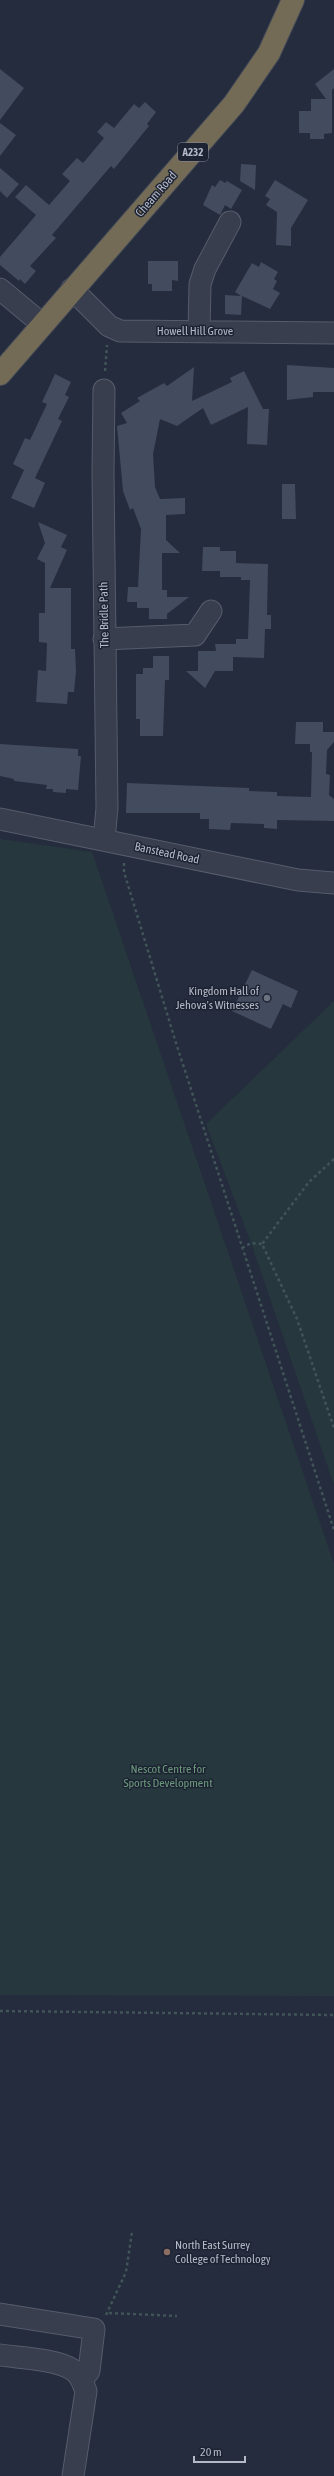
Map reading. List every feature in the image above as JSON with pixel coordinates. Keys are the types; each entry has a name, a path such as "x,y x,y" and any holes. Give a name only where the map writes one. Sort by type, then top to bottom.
{"highway":[{"name":"Cheam Road","path":"0,374 72,289 234,104 269,53 293,0"}],"street":[{"path":"199,331 200,284 205,269 230,222"},
{"path":"0,289 42,324"},
{"path":"72,289 109,326"},
{"name":"Howell Hill Grove","path":"109,326 120,331 334,333"},
{"name":"The Bridle Path","path":"104,390 104,639 107,808 104,840"},
{"path":"104,639 195,635 211,611"},
{"name":"Banstead Road","path":"0,819 298,880 334,883"},
{"path":"0,2314 94,2329 89,2371 82,2380"},
{"path":"0,2355 62,2365 74,2371 82,2380 86,2391 73,2476"}],"path":[{"path":"104,390 109,326"},
{"path":"104,840 124,859 124,872 242,1248 334,1530"},
{"path":"262,1244 309,1182 334,1159"},
{"path":"242,1248 252,1244 262,1244"},
{"path":"262,1244 297,1319 334,1428"},
{"path":"0,2011 334,2015"},
{"path":"94,2329 108,2313 126,2272 132,2232"},
{"path":"108,2313 177,2316"}],"green space":[{"name":"Nescot Centre for Sports Development","path":"0,839 92,852 334,1564 334,1996 0,1995"},
{"path":"334,1001 334,1485 251,1243 206,1124"}],"building":[{"path":"0,69 24,88 0,120"},
{"path":"334,69 334,88 332,90 332,133 324,134 324,139 310,139 310,133 299,133 299,111 311,111 311,99 326,99 315,84"},
{"path":"145,102 156,112 147,124 149,126 114,169 111,166 52,235 56,238 30,266 36,271 25,284 20,279 19,281 0,265 0,257 36,215 15,197 26,185 49,205 70,181 62,174 77,158 83,163 104,138 97,132 106,122 114,128 134,104 139,108"},
{"path":"0,123 16,135 0,156"},
{"path":"241,164 256,165 255,190 240,181"},
{"path":"0,168 19,184 7,198 0,191"},
{"path":"220,180 225,183 227,181 242,190 231,209 225,205 220,215 203,205 212,185 215,187"},
{"path":"275,180 308,200 291,228 291,246 276,245 277,212 266,205 270,199 265,196"},
{"path":"148,261 178,261 178,281 172,280 172,291 152,291 152,284 148,284"},
{"path":"261,262 278,272 274,279 277,281 273,289 280,293 270,309 242,296 241,315 225,314 225,295 241,296 235,292 252,263 259,267"},
{"path":"287,365 334,368 334,392 313,392 313,397 287,400"},
{"path":"194,367 192,401 232,382 230,378 244,371 263,409 269,409 267,445 247,444 248,407 211,425 203,408 177,426 160,419 153,454 155,487 160,499 185,498 185,514 166,515 166,540 180,553 162,553 162,590 167,590 167,597 189,597 167,614 167,619 149,619 149,608 137,608 137,602 127,602 128,587 138,587 141,529 133,508 130,510 123,491 117,426 127,423 121,413 140,401 137,398 164,383 167,386"},
{"path":"55,374 71,382 65,395 69,397 58,419 62,421 35,478 45,483 34,508 11,498 24,470 13,464 25,438 30,440 47,404 42,402"},
{"path":"282,484 295,484 296,519 282,519"},
{"path":"38,522 67,535 61,547 67,550 50,588 71,588 71,649 75,649 76,671 74,692 68,692 67,704 36,702 38,670 46,671 47,643 39,642 39,613 45,613 45,563 37,559 45,543"},
{"path":"203,547 220,547 220,551 236,551 236,563 268,564 267,615 271,615 271,629 265,629 264,658 233,657 233,671 215,671 205,688 186,671 198,671 198,651 216,651 215,644 236,644 236,639 248,639 250,580 241,580 241,577 220,577 220,571 202,571"},
{"path":"153,656 169,656 169,680 165,680 163,736 140,736 140,719 136,719 136,674 143,674 143,668 153,668"},
{"path":"296,722 323,722 323,732 334,732 334,742 327,750 326,774 330,775 329,795 334,799 334,821 277,820 277,829 264,828 264,824 231,823 230,830 209,829 209,819 200,819 200,813 126,813 127,783 249,788 249,791 277,792 277,796 311,797 312,752 310,752 310,744 295,744"},
{"path":"0,744 78,749 78,756 81,756 78,790 66,789 66,793 53,792 53,789 46,789 47,785 14,781 14,779 0,776"},
{"name":"Kingdom Hall of Jehova's Witnesses","path":"252,970 298,991 291,1008 283,1004 271,1029 232,1011"}],"place":[{"name":"Kingdom Hall of Jehova's Witnesses","path":"267,998"},
{"name":"North East Surrey College of Technology","path":"167,2252"}]}
